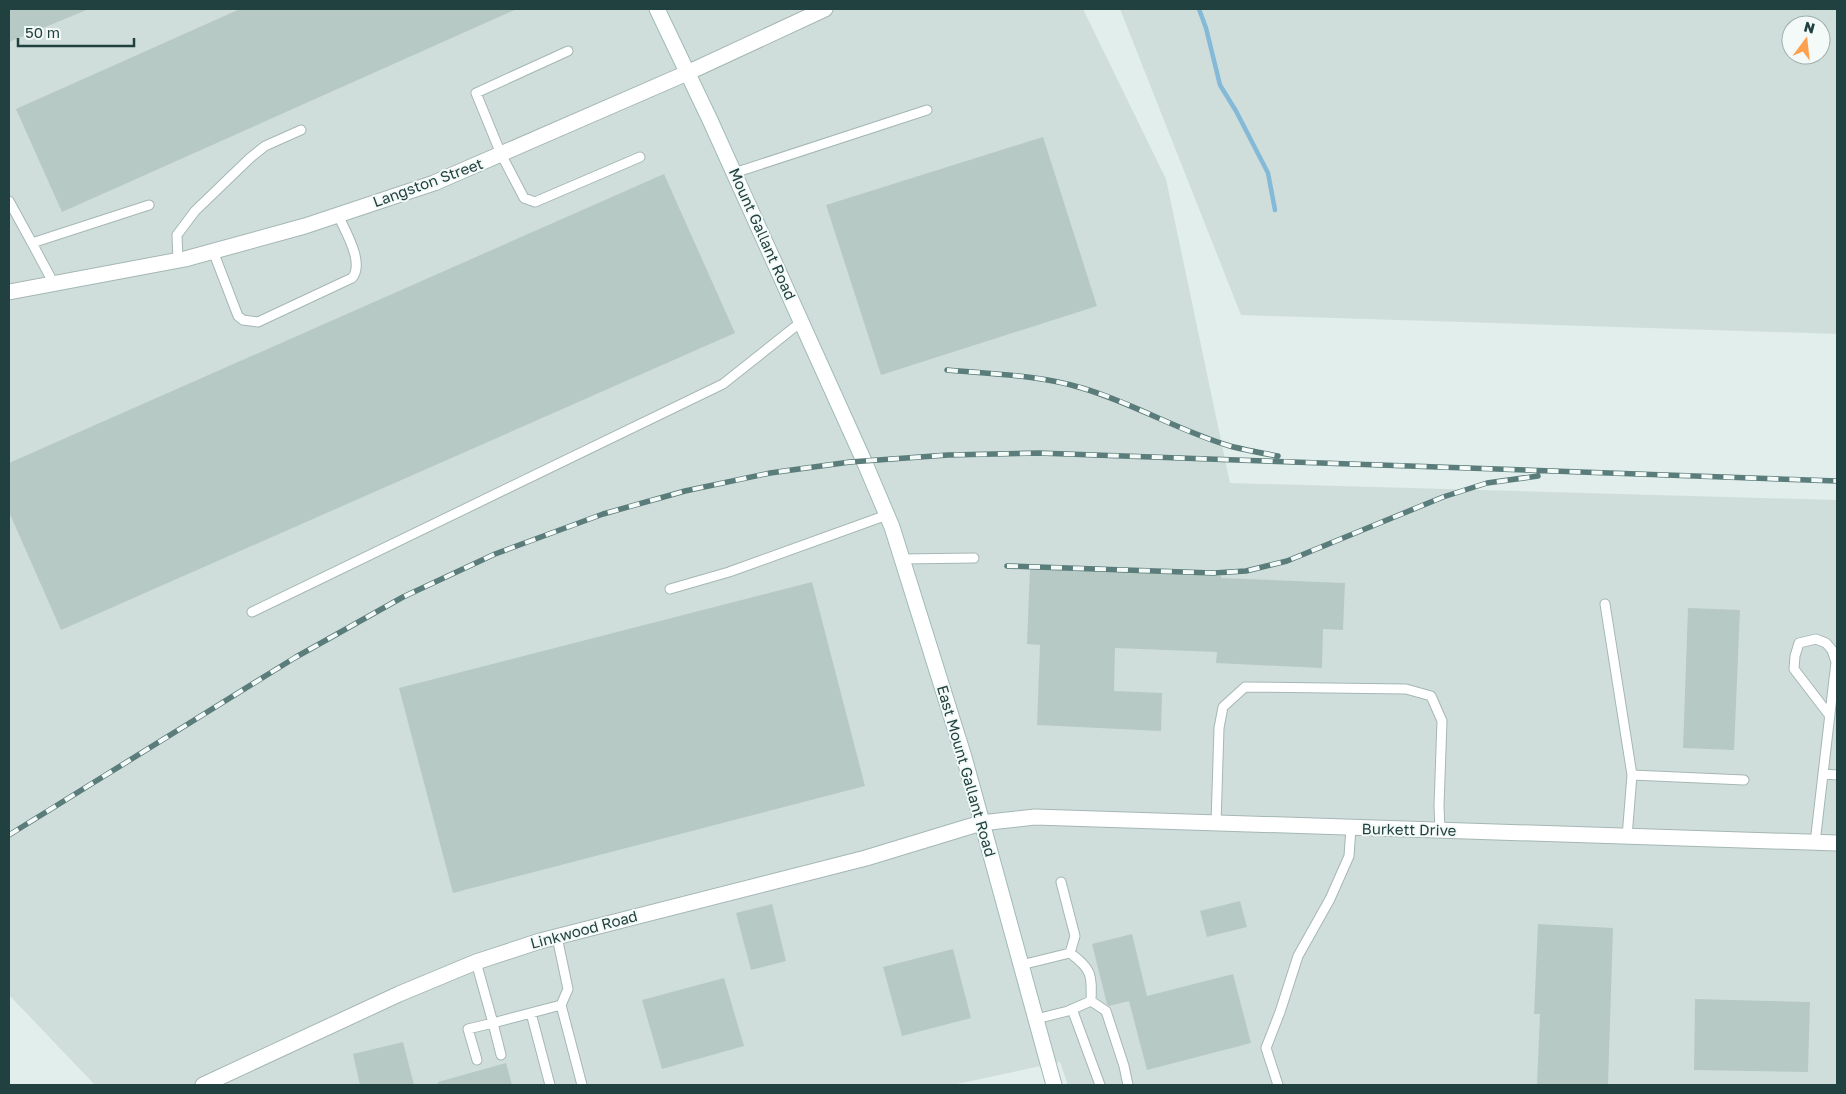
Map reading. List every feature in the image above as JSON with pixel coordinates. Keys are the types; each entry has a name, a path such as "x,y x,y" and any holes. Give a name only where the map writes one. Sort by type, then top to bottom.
{"street":[{"name":"Mount Gallant Road","path":"657,9 734,173 864,461"},
{"name":"Langston Street","path":"9,292 178,260 305,226 434,183 825,9"},
{"name":"East Mount Gallant Road","path":"864,461 887,515 902,559 961,747 1054,1085"},
{"name":"Burkett Drive","path":"982,824 1035,817 1837,843"},
{"name":"Linkwood Road","path":"203,1085 399,994 476,962 557,937 866,858 982,824"}],"lane":[{"path":"568,51 476,93 501,154 524,198 536,202 640,157"},
{"path":"734,173 927,110"},
{"path":"178,260 177,235 195,211 265,146 300,130"},
{"path":"9,201 54,284"},
{"path":"32,243 148,205"},
{"path":"213,251 238,316 243,320 258,322 352,278 357,273 358,265 355,254 338,215"},
{"path":"252,612 723,384 801,322"},
{"path":"670,590 728,572 887,515"},
{"path":"902,559 974,558"},
{"path":"1605,604 1632,775 1627,837"},
{"path":"1815,843 1830,716 1836,662 1832,650 1826,643 1816,639 1799,643 1794,669 1830,716"},
{"path":"1216,824 1219,728 1223,707 1245,687 1406,688 1431,696 1442,721 1440,830"},
{"path":"1823,774 1837,775"},
{"path":"1632,775 1744,780"},
{"path":"1278,1085 1266,1048 1298,956 1330,899 1349,856 1351,828"},
{"path":"1061,882 1075,936 1070,954"},
{"path":"557,937 568,989 561,1005 582,1085"},
{"path":"1021,965 1070,954 1084,963 1092,979 1091,1001"},
{"path":"476,962 501,1055"},
{"path":"1036,1019 1072,1009 1091,1001"},
{"path":"1091,1001 1106,1011 1127,1075 1128,1085"},
{"path":"477,1060 468,1029 561,1005"},
{"path":"1072,1009 1100,1085"},
{"path":"531,1012 550,1085"}],"shaded area":[{"path":"9,9 1083,9 1166,179 1230,483 1837,500 1837,1085 1068,1085 1060,1062 952,1085 95,1085 9,995"},
{"path":"1120,9 1837,9 1837,334 1241,315"}],"building":[{"path":"9,9 89,9 9,42"},
{"path":"240,9 517,9 62,212 16,109"},
{"path":"1043,137 1097,306 881,375 826,205"},
{"path":"664,174 735,333 61,630 9,512 9,463"},
{"path":"1030,568 1345,583 1343,630 1323,629 1322,668 1216,663 1217,652 1115,648 1114,691 1162,693 1161,731 1037,725 1040,645 1027,644"},
{"path":"812,582 865,786 453,893 399,688"},
{"path":"1688,608 1740,610 1734,750 1683,748"},
{"path":"1240,901 1247,927 1207,937 1200,911"},
{"path":"772,904 786,961 751,970 736,913"},
{"path":"1538,924 1613,928 1608,1085 1537,1085 1540,1014 1534,1014"},
{"path":"1132,934 1147,996 1233,974 1251,1043 1147,1070 1129,1001 1109,1006 1107,1004 1092,944"},
{"path":"953,949 971,1018 902,1036 883,967"},
{"path":"724,978 744,1046 662,1069 642,1000"},
{"path":"1695,999 1810,1002 1808,1072 1694,1070"},
{"path":"403,1042 414,1085 360,1085 353,1054"},
{"path":"506,1063 512,1085 438,1085 438,1082"}],"waterway":[{"path":"1199,9 1206,28 1220,85 1236,111 1268,173 1275,210"}],"railway":[{"path":"947,370 1049,380 1082,388 1119,401 1211,440 1278,456"},
{"path":"9,835 296,657 403,597 495,554 603,514 685,491 770,473 850,462 948,455 1038,453 1837,481"},
{"path":"1007,566 1213,573 1246,571 1287,561 1443,497 1487,483 1538,476"}]}
